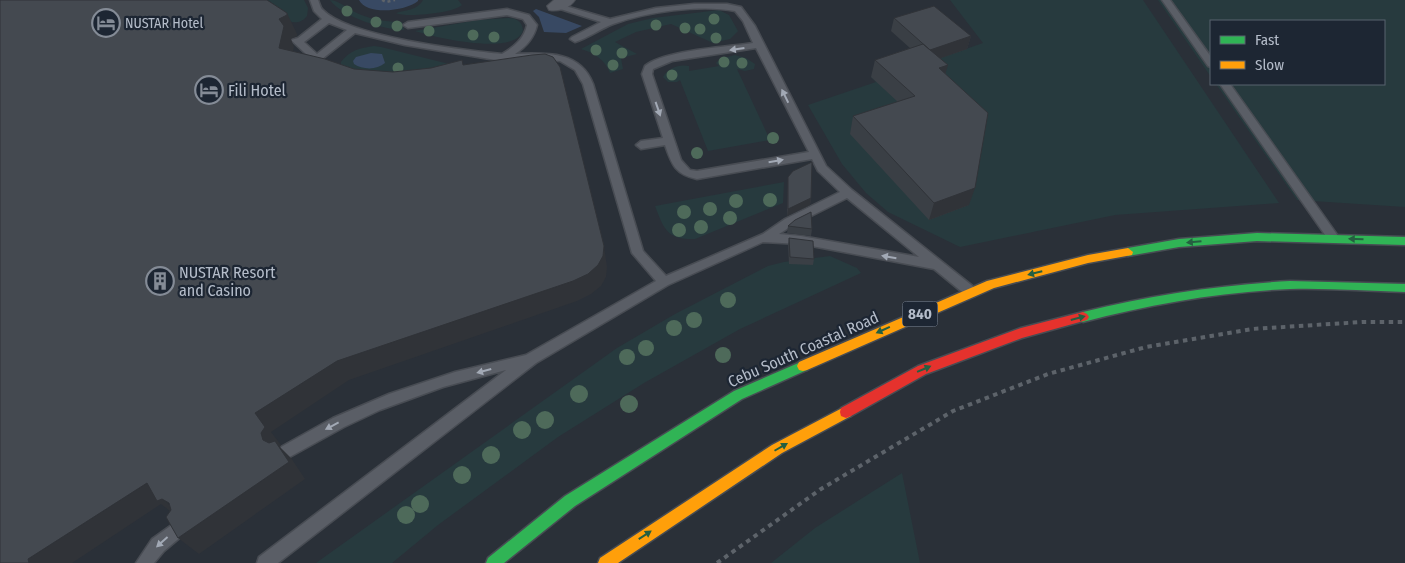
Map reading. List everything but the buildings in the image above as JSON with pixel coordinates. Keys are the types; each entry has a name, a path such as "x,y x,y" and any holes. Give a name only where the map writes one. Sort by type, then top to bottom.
{"highway":[{"name":"Cebu South Coastal Road","path":"493,563 570,500 738,395 991,284 1088,259 1179,243 1257,236 1405,241"},
{"path":"605,563 614,555 777,449 922,370 1021,334 1123,306 1215,290 1292,285 1405,288"}],"lane":[{"path":"314,0 317,10 328,19 369,34 444,51 505,57 557,58 568,61 585,76 638,253 664,282"},
{"path":"1166,0 1210,63"},
{"path":"561,3 610,22"},
{"path":"575,39 610,22 664,8 719,3 738,10 744,16 822,168 848,193 971,292"},
{"path":"408,25 507,12 526,17 532,25 531,32 526,41 490,66"},
{"path":"328,19 297,41 334,74"},
{"path":"316,59 354,29"},
{"path":"759,45 670,58 652,64 647,69 676,162 687,173 697,175 814,155"},
{"path":"1226,85 1334,239"},
{"path":"641,146 669,140"},
{"path":"265,563 531,358 664,282 765,238 789,222 848,193"},
{"path":"765,238 801,240 937,265"},
{"path":"286,452 336,424 372,407 432,385 531,358"},
{"path":"144,563 158,545 183,525"}],"path":[{"path":"382,0 386,2 395,0"},
{"path":"717,563 822,489 953,411 1048,374 1146,347 1252,329 1362,322 1405,322"}],"green space":[{"path":"268,0 304,0 308,8 307,16 298,22 288,21 270,10 276,6"},
{"path":"330,0 370,18 402,22 404,30 386,28 354,17 344,12"},
{"path":"423,0 458,0 462,5 450,10 430,14 409,15 396,13 415,8"},
{"path":"950,0 1143,0 1279,203 1115,215 960,247 888,212 866,193 842,164 808,105 876,82 871,77 919,61 923,64 983,43"},
{"path":"1158,0 1405,0 1405,207 1297,200 1217,85 1385,85 1385,20 1210,20 1210,76"},
{"path":"719,10 729,15 738,31 730,39 713,43 671,24 636,32 615,42 637,54 621,58 623,69 610,73 599,58 581,49 628,24 653,18"},
{"path":"508,18 518,21 523,30 517,38 506,42 491,44 473,43 415,31 478,20"},
{"path":"374,46 449,64 436,77 341,69 341,62 352,52"},
{"path":"735,55 746,58 755,64 754,69 745,71 737,69 770,140 708,151 680,80 668,82 663,77 668,71 678,66 689,66 689,71 719,66 716,63 720,59"},
{"path":"784,182 783,203 695,239 678,237 668,232 655,206"},
{"path":"830,256 857,268 861,273 740,329 644,383 558,437 438,525 392,563 316,563 617,348 675,314 768,266"},
{"path":"902,473 920,563 771,563 815,528"}],"water":[{"path":"359,0 418,1 405,7 378,10 363,5"},
{"path":"536,9 582,26 566,33 544,32 539,17 533,11"},
{"path":"371,53 382,54 385,63 378,67 370,68 354,64 353,61 356,57"}],"traffic: fast":[{"path":"1128,252 1179,243 1257,237 1405,241"},
{"path":"1083,317 1160,300 1264,286 1333,285 1405,288"},
{"path":"493,563 570,501 738,395 803,366"}],"traffic: slow":[{"path":"803,366 991,284 1088,259 1128,252"},
{"path":"605,563 777,449 846,412"}],"traffic: jam":[{"path":"846,412 922,370 1021,333 1083,317"}],"place":[{"name":"NUSTAR Hotel","path":"106,23"},
{"name":"Fili Hotel","path":"209,90"},
{"name":"NUSTAR Resort and Casino","path":"160,281"}]}
